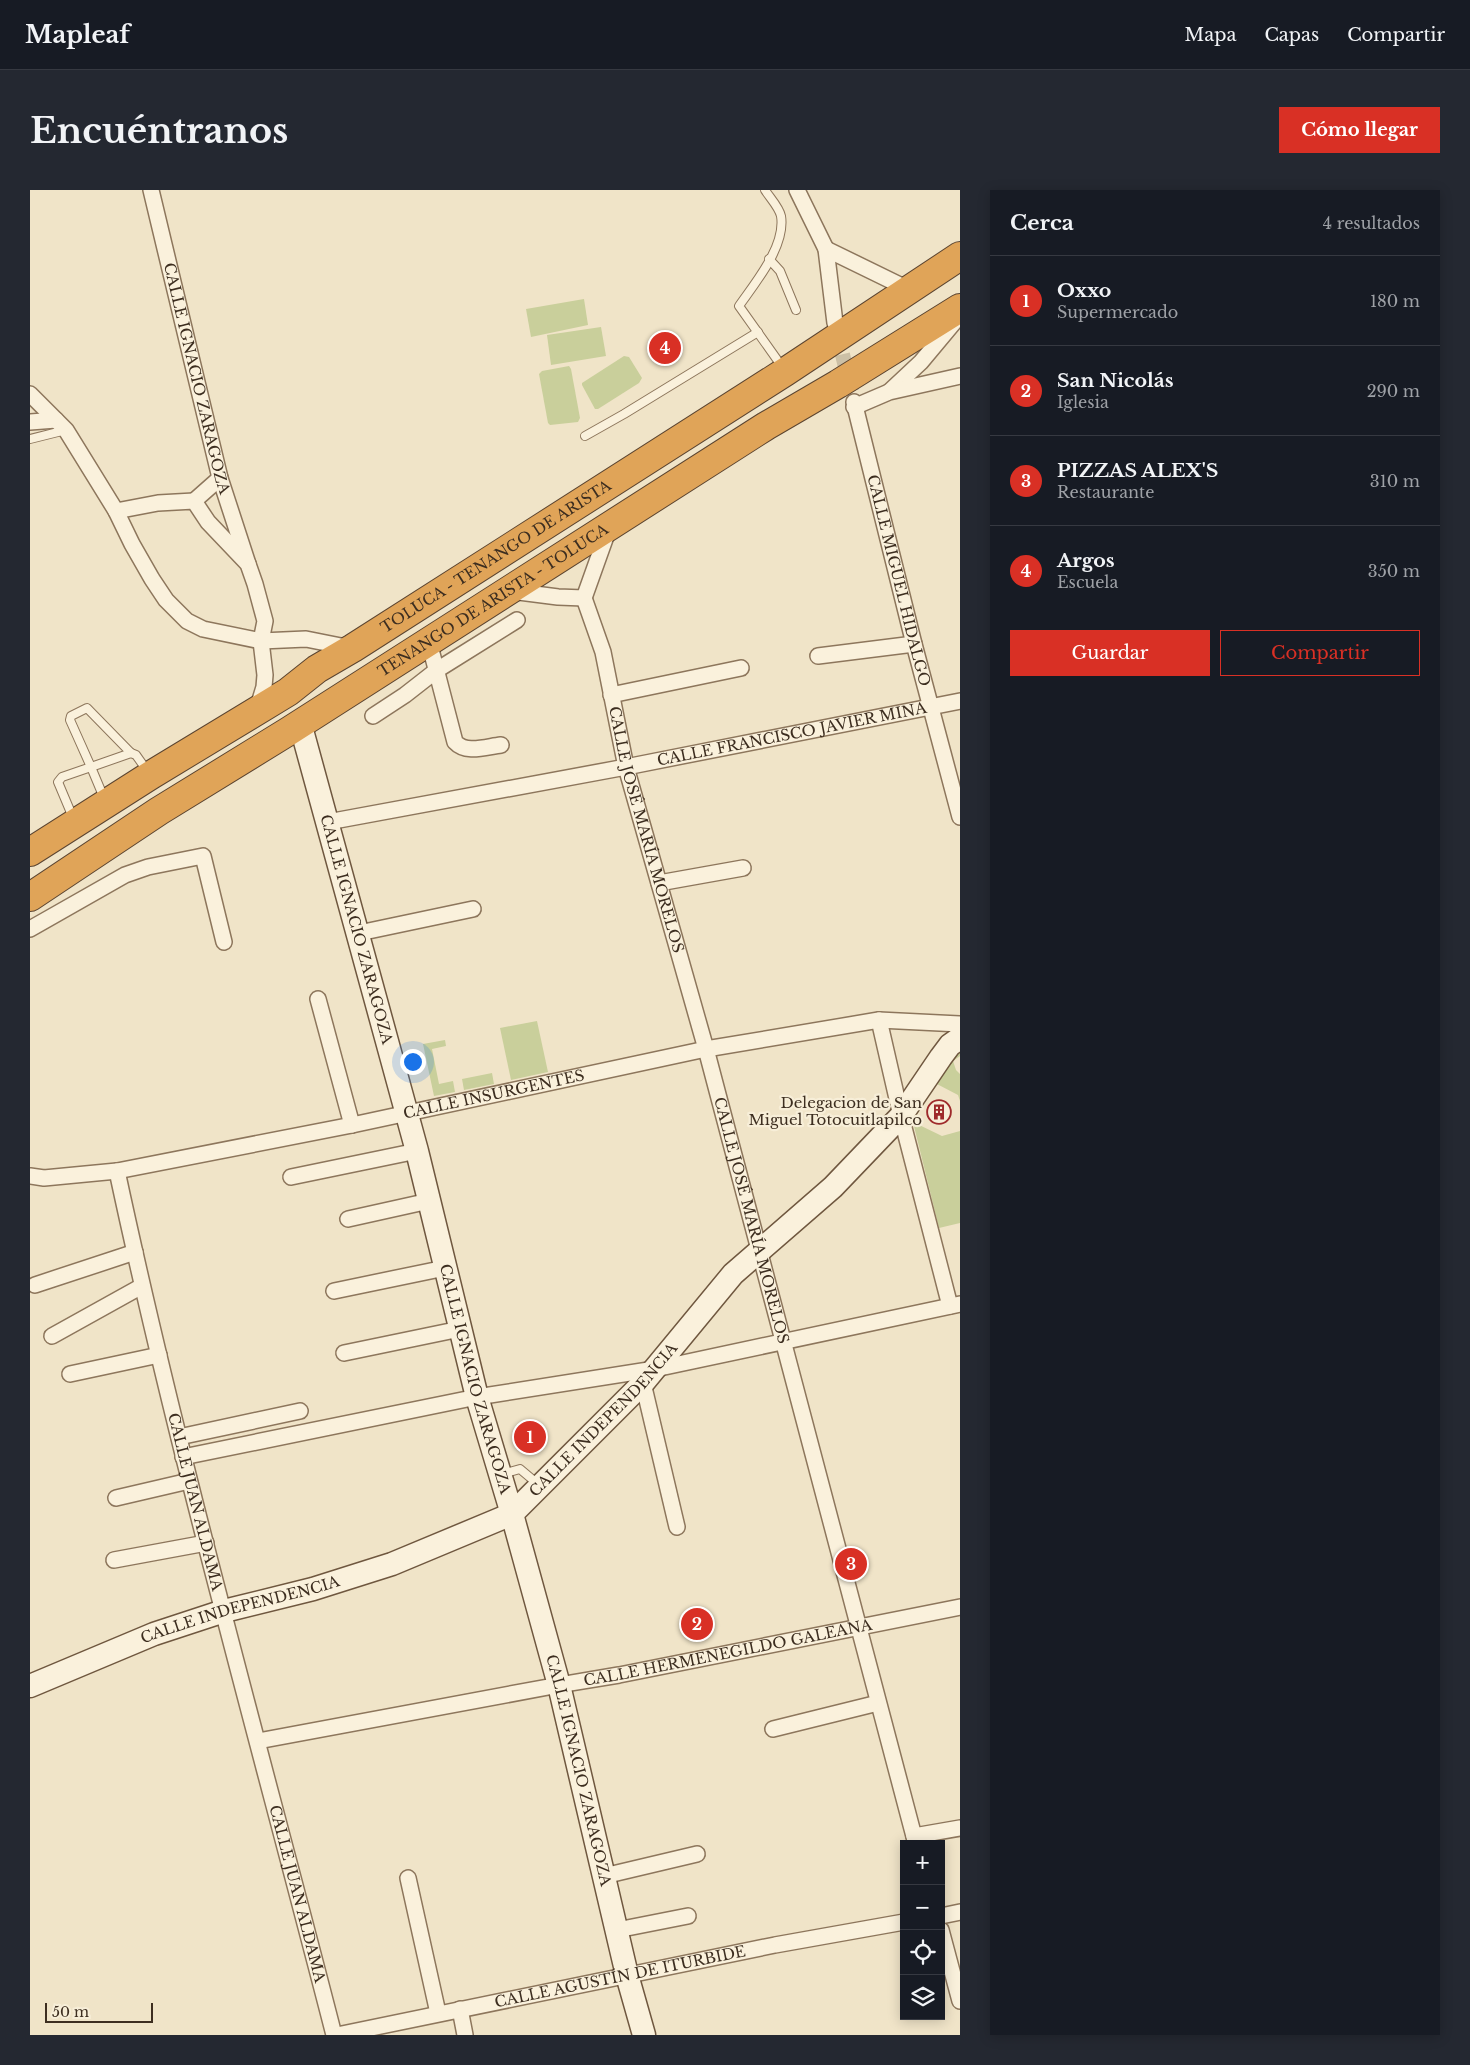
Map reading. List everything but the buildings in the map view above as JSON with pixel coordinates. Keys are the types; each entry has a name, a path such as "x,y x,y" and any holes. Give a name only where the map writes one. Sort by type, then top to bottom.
{"highway":[{"name":"TOLUCA - TENANGO DE ARISTA","path":"30,852 151,775 288,692 317,669 353,648 785,372 960,256"},
{"name":"TENANGO DE ARISTA - TOLUCA","path":"30,897 159,811 766,426 838,384 960,308"}],"street":[{"name":"CALLE IGNACIO ZARAGOZA","path":"152,190 220,478 264,621 261,641 265,675 264,687 257,711"},
{"path":"797,190 826,249 835,323"},
{"path":"826,249 908,289"},
{"path":"889,392 921,362 960,315"},
{"path":"889,392 960,376"},
{"name":"CALLE MIGUEL HIDALGO","path":"889,392 854,405 960,817"},
{"path":"30,394 61,425 116,512 152,579 166,600 187,621 203,629 261,641 306,639 353,648"},
{"path":"30,422 61,425"},
{"path":"116,512 158,503 194,501 220,478"},
{"name":"CALLE IGNACIO ZARAGOZA","path":"194,501 208,522 248,564"},
{"path":"508,590 558,597 584,598 610,525"},
{"name":"CALLE JOSÉ MARÍA MORELOS","path":"584,598 603,652 626,767 706,1050 915,1840"},
{"path":"373,716 405,695 436,670 517,620"},
{"path":"428,642 455,742 466,750 501,745"},
{"path":"818,656 914,644"},
{"path":"611,695 741,668"},
{"name":"CALLE FRANCISCO JAVIER MINA","path":"328,822 626,767 960,701"},
{"name":"CALLE IGNACIO ZARAGOZA","path":"300,723 417,1151 477,1397 512,1514 559,1684 627,1974 644,2035"},
{"path":"30,929 125,875 148,867 203,856 224,942"},
{"path":"659,883 743,868"},
{"path":"359,934 473,909"},
{"path":"318,999 352,1125"},
{"path":"183,1457 477,1397 649,1376 783,1343 955,1305 931,1230 901,1116 879,1020"},
{"name":"CALLE INSURGENTES","path":"30,1176 44,1178 118,1171 352,1125 706,1050 879,1020 960,1024"},
{"name":"CALLE INDEPENDENCIA","path":"30,1686 154,1634 224,1612 313,1589 392,1564 512,1514 649,1376 733,1274 833,1187 901,1116 941,1056 960,1038"},
{"path":"291,1177 417,1151"},
{"name":"CALLE JUAN ALDAMA","path":"118,1171 142,1286 189,1481 335,2035"},
{"path":"348,1219 429,1201"},
{"path":"35,1285 135,1252"},
{"path":"334,1291 445,1268"},
{"path":"52,1336 142,1286"},
{"path":"344,1353 460,1329"},
{"path":"70,1374 159,1355"},
{"path":"649,1376 677,1527"},
{"path":"179,1437 300,1410"},
{"path":"116,1498 189,1481"},
{"path":"114,1560 206,1544"},
{"name":"CALLE HERMENEGILDO GALEANA","path":"258,1742 559,1684 619,1675 960,1608"},
{"path":"773,1729 878,1703"},
{"path":"915,1840 960,1828"},
{"path":"604,1876 697,1854"},
{"path":"408,1878 438,2013"},
{"path":"945,1915 960,1912"},
{"path":"617,1930 688,1916"},
{"name":"CALLE AGUSTÍN DE ITURBIDE","path":"335,2035 627,1974 900,1923"},
{"path":"945,1945 960,2001"},
{"path":"460,2009 465,2035"}],"lane":[{"path":"765,190 781,215 778,245 739,306 785,372"},
{"path":"769,259 780,271 796,310"},
{"path":"585,436 758,332"},
{"path":"30,439 61,425"},
{"path":"106,804 70,718 84,709 90,710 136,756 151,775"},
{"path":"75,824 58,782 62,777 131,753"},
{"path":"500,1474 520,1469 540,1486"}],"green space":[{"path":"584,299 588,325 531,337 526,309"},
{"path":"601,327 606,356 551,365 547,335"},
{"path":"624,356 629,357 642,378 639,383 598,409 595,409 582,383"},
{"path":"569,366 580,418 578,422 550,425 548,423 539,374 542,371"},
{"path":"537,1021 548,1072 511,1080 500,1028"},
{"path":"445,1040 446,1046 432,1049 439,1084 453,1081 455,1092 434,1096 423,1044"},
{"path":"960,1047 960,1056 953,1061 956,1070 960,1074 960,1101 958,1095 935,1083"},
{"path":"492,1073 494,1084 464,1090 462,1079"},
{"path":"913,1122 942,1136 960,1131 960,1223 939,1228"}],"tunnel":[{"path":"837,332 854,402"}],"place":[{"name":"Argos","path":"665,348"},
{"name":"Delegacion de San Miguel Totocuitlapilco","path":"939,1112"},
{"name":"Oxxo","path":"530,1437"},
{"name":"PIZZAS ALEX'S","path":"851,1564"},
{"name":"San Nicolás","path":"697,1624"}]}
